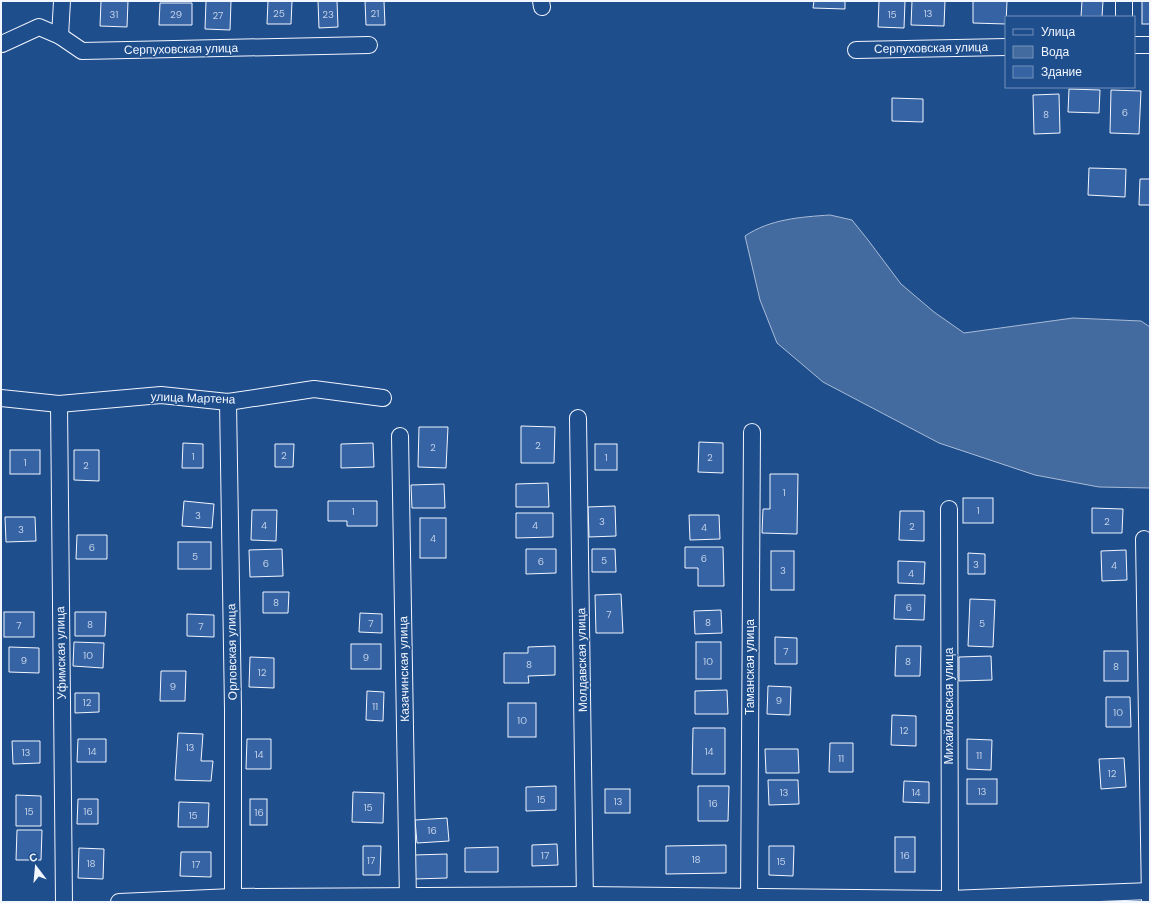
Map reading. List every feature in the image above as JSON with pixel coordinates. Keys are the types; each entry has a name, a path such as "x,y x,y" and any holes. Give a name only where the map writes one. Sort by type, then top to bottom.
{"street":[{"path":"60,36 62,1"},
{"path":"1124,1 1124,16"},
{"name":"Серпуховская улица","path":"2,44 38,27 60,36 82,50 369,45"},
{"path":"1135,45 1150,45"},
{"name":"Серпуховская улица","path":"856,50 1005,47"},
{"name":"улица Мартена","path":"1,398 59,404 161,396 228,402 314,389 383,398"},
{"name":"Орловская улица","path":"228,402 233,709 233,900"},
{"name":"Уфимская улица","path":"59,404 64,902"},
{"name":"Молдавская улица","path":"578,418 585,898"},
{"name":"Таманская улица","path":"749,899 752,432"},
{"name":"Казачинская улица","path":"400,436 408,899"},
{"name":"Михайловская улица","path":"949,509 950,900"},
{"path":"1144,539 1150,902"},
{"path":"119,902 585,898 950,900 1150,891"}],"water":[{"path":"830,215 852,220 901,284 934,312 964,333 1073,318 1141,321 1150,327 1150,488 1099,487 1035,475 939,443 823,382 777,343 760,300 745,236 755,230 775,222"}],"building":[{"path":"101,1 128,1 127,27 100,26"},
{"path":"206,1 231,1 230,30 205,29"},
{"path":"268,1 292,1 291,24 267,24"},
{"path":"318,1 337,1 338,27 319,28"},
{"path":"365,1 384,1 385,25 366,25"},
{"path":"814,1 845,1 845,9 813,8"},
{"path":"879,1 905,1 904,28 878,27"},
{"path":"912,1 945,1 944,26 911,25"},
{"path":"973,1 1007,1 1005,24 973,23"},
{"path":"1082,1 1103,1 1102,16 1081,16"},
{"path":"1142,1 1150,1 1150,24 1142,24"},
{"path":"160,3 192,3 192,25 159,25"},
{"path":"1069,89 1100,90 1099,113 1068,112"},
{"path":"1111,90 1141,91 1139,134 1110,133"},
{"path":"1059,94 1060,133 1034,134 1033,95"},
{"path":"892,98 923,99 923,122 892,121"},
{"path":"1089,168 1126,169 1125,197 1088,195"},
{"path":"1140,179 1150,179 1150,205 1139,205"},
{"path":"521,426 555,427 554,463 521,463"},
{"path":"419,427 448,427 446,468 418,467"},
{"path":"699,442 723,443 723,473 698,472"},
{"path":"183,443 203,444 203,468 182,468"},
{"path":"373,443 374,467 341,468 341,444"},
{"path":"275,444 294,444 293,467 275,467"},
{"path":"595,444 617,444 617,470 595,470"},
{"path":"10,450 40,450 40,474 10,474"},
{"path":"74,450 99,450 99,481 74,480"},
{"path":"770,474 798,474 797,534 762,533 763,509 770,509"},
{"path":"548,483 549,507 516,507 516,484"},
{"path":"444,484 445,508 412,508 411,485"},
{"path":"963,498 993,498 993,523 963,523"},
{"path":"184,501 214,504 212,528 182,526"},
{"path":"328,501 377,501 377,526 347,526 347,521 328,521"},
{"path":"615,506 616,536 589,537 588,507"},
{"path":"1092,508 1123,509 1122,533 1092,533"},
{"path":"252,510 277,510 276,541 251,540"},
{"path":"900,511 924,511 924,541 899,540"},
{"path":"516,513 553,513 553,537 516,538"},
{"path":"689,515 719,515 720,539 690,540"},
{"path":"5,517 35,517 36,541 6,542"},
{"path":"420,518 446,518 446,558 420,558"},
{"path":"77,535 107,535 107,559 76,559"},
{"path":"178,542 211,542 211,569 178,569"},
{"path":"685,547 723,547 724,586 698,586 698,568 685,568"},
{"path":"282,549 283,576 250,577 249,550"},
{"path":"526,549 556,549 556,573 526,574"},
{"path":"592,549 615,549 616,572 592,572"},
{"path":"1126,550 1127,580 1102,581 1101,551"},
{"path":"771,551 794,551 794,590 771,590"},
{"path":"968,553 985,554 985,574 968,574"},
{"path":"898,561 925,562 924,584 898,583"},
{"path":"263,592 289,592 288,613 263,613"},
{"path":"621,594 623,633 596,633 595,595"},
{"path":"895,595 925,595 924,620 894,619"},
{"path":"970,599 995,600 993,647 968,646"},
{"path":"721,610 722,633 695,634 694,611"},
{"path":"4,612 34,612 34,637 4,637"},
{"path":"75,612 106,612 105,636 75,636"},
{"path":"360,613 382,614 382,633 359,632"},
{"path":"187,614 214,615 214,637 187,636"},
{"path":"775,637 797,638 797,664 775,664"},
{"path":"74,642 104,643 103,668 73,666"},
{"path":"696,642 721,642 721,679 696,679"},
{"path":"351,644 381,644 381,669 351,669"},
{"path":"555,646 555,675 528,676 529,683 504,683 504,653 528,653 528,647"},
{"path":"896,646 921,646 920,676 895,676"},
{"path":"9,647 39,648 39,673 9,672"},
{"path":"1104,651 1128,651 1128,681 1104,681"},
{"path":"991,656 992,680 959,681 959,657"},
{"path":"250,657 274,658 274,688 249,687"},
{"path":"161,671 186,671 185,701 160,701"},
{"path":"768,686 791,687 790,715 767,714"},
{"path":"727,690 728,714 695,714 695,691"},
{"path":"367,691 384,692 383,721 366,720"},
{"path":"75,693 99,693 99,712 75,713"},
{"path":"1106,697 1130,697 1131,727 1106,727"},
{"path":"508,703 536,703 536,737 508,737"},
{"path":"892,715 916,716 916,746 891,745"},
{"path":"693,728 725,728 725,774 692,774"},
{"path":"178,733 203,734 201,761 213,761 211,781 175,780"},
{"path":"78,739 106,739 106,762 77,762"},
{"path":"247,739 271,739 271,769 246,769"},
{"path":"967,739 992,740 991,770 967,769"},
{"path":"12,741 40,741 40,763 13,764"},
{"path":"830,743 853,743 853,772 829,772"},
{"path":"765,749 798,749 799,773 766,773"},
{"path":"1124,758 1126,787 1101,789 1099,759"},
{"path":"967,779 997,779 997,804 967,804"},
{"path":"768,780 798,780 799,804 769,805"},
{"path":"904,781 929,782 929,803 903,802"},
{"path":"556,786 556,810 526,811 526,787"},
{"path":"698,786 729,786 728,821 698,821"},
{"path":"605,789 630,789 630,813 605,813"},
{"path":"353,792 384,793 383,823 352,822"},
{"path":"16,795 41,796 41,826 16,826"},
{"path":"78,799 98,799 98,824 77,824"},
{"path":"250,799 267,799 267,825 250,825"},
{"path":"179,802 209,803 208,827 178,827"},
{"path":"447,818 449,841 417,843 415,820"},
{"path":"17,830 42,830 41,860 16,860"},
{"path":"895,837 915,837 915,872 895,872"},
{"path":"557,844 558,865 532,866 532,845"},
{"path":"726,845 726,873 666,874 666,846"},
{"path":"363,846 381,846 380,875 363,875"},
{"path":"769,846 794,846 793,876 769,875"},
{"path":"498,847 498,872 465,872 465,848"},
{"path":"79,848 104,849 103,879 78,878"},
{"path":"181,852 211,852 211,877 180,876"},
{"path":"447,854 447,878 414,879 414,855"}]}
